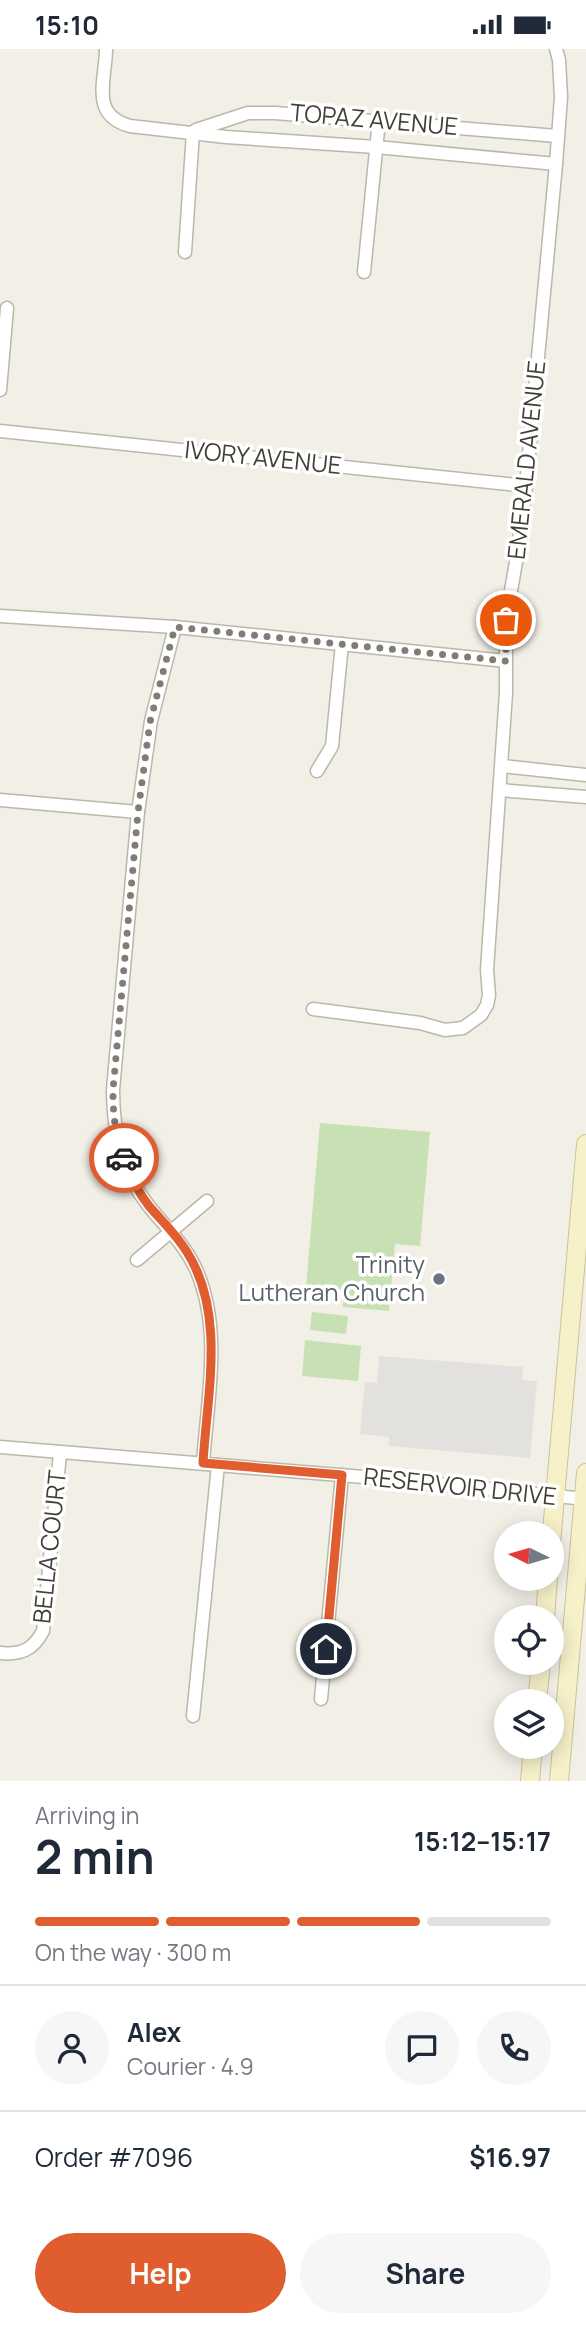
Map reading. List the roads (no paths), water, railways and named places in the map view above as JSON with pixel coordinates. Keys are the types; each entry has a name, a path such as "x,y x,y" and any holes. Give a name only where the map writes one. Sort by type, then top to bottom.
{"main road":[{"path":"553,1521 586,1144"},
{"path":"559,1781 586,1473"},
{"path":"530,1781 532,1759"}],"street":[{"name":"TOPAZ AVENUE","path":"106,49 103,104 108,115 118,123 226,137 376,147 556,164"},
{"name":"EMERALD AVENUE","path":"313,1009 420,1023 445,1030 463,1028 481,1015 489,995 487,970 506,693 506,620 526,486 556,164 561,97 556,49"},
{"name":"TOPAZ AVENUE","path":"193,132 248,113 275,113 558,136"},
{"path":"364,272 379,120"},
{"path":"185,252 193,132"},
{"path":"0,390 7,308"},
{"name":"IVORY AVENUE","path":"0,431 526,486"},
{"path":"0,616 175,627 506,661"},
{"path":"175,627 150,722 138,812 113,1090 113,1117 119,1147 131,1178 148,1204 187,1252 205,1293 210,1319 211,1350 203,1463"},
{"path":"317,771 332,746 342,644"},
{"path":"502,767 586,775"},
{"path":"500,790 586,797"},
{"path":"0,800 138,812"},
{"path":"137,1260 207,1201"},
{"name":"RESERVOIR DRIVE","path":"0,1447 342,1475 585,1499"},
{"name":"BELLA COURT","path":"0,1653 21,1651 35,1645 43,1631 60,1453"},
{"path":"193,1716 218,1465"},
{"path":"321,1699 342,1475"}],"place":[{"name":"Trinity Lutheran Church","path":"439,1279"}]}
